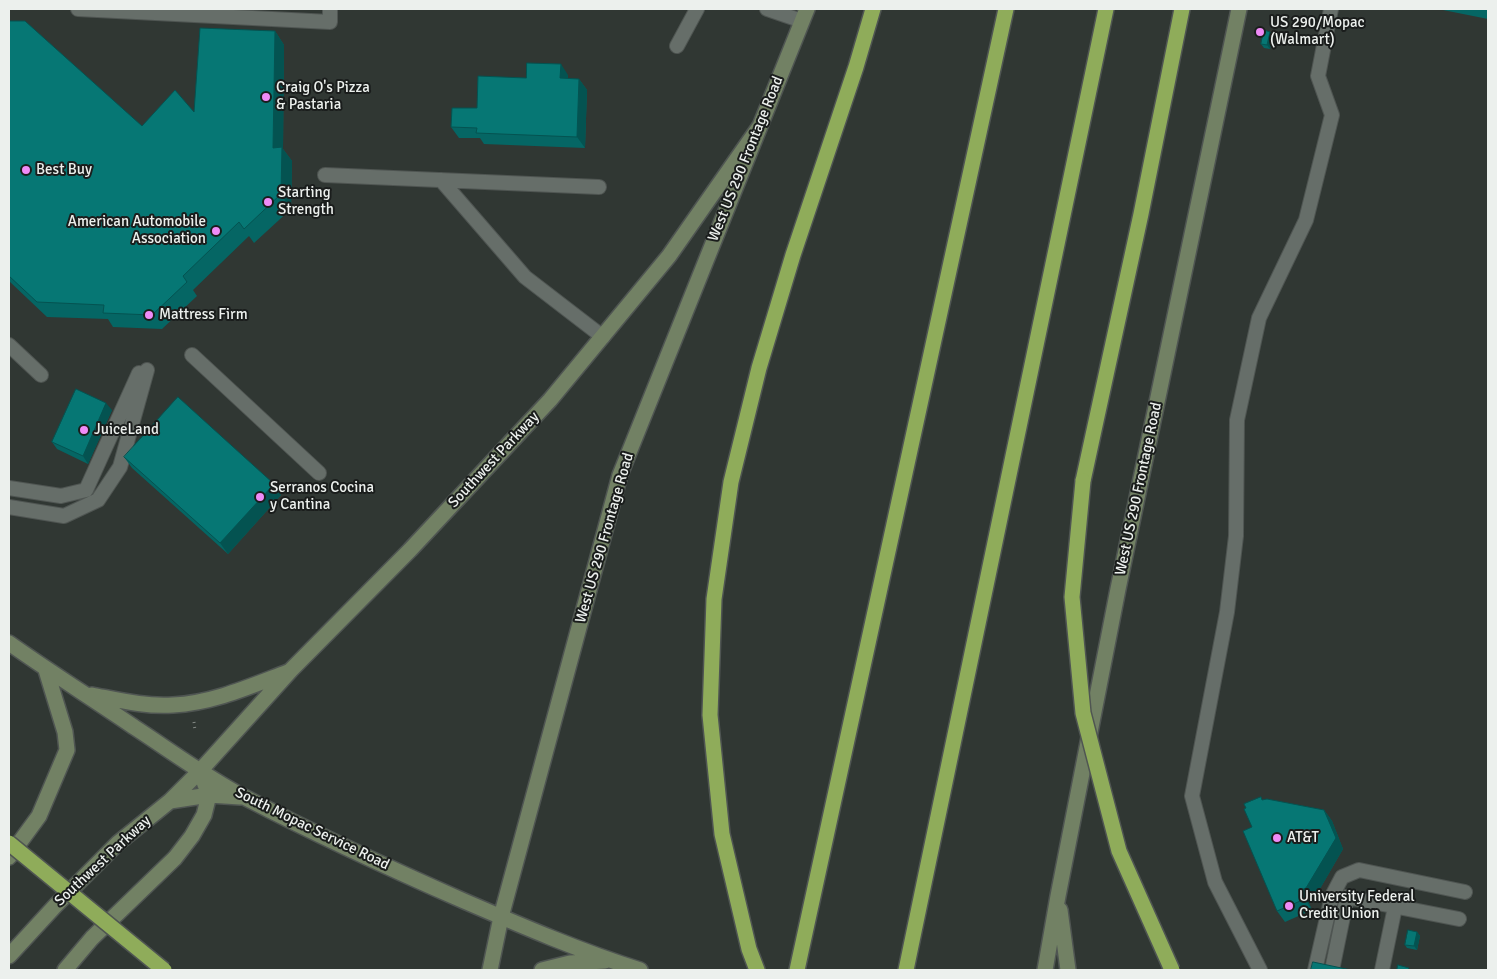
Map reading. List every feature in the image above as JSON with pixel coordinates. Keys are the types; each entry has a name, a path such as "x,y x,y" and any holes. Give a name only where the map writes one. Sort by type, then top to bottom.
{"highway":[{"path":"757,970 749,949 722,834 710,715 714,599 731,482 759,368 793,255 856,67 873,9"},
{"path":"797,970 1006,9"},
{"path":"906,970 1106,9"},
{"path":"1172,970 1119,851 1083,713 1072,596 1083,481 1141,214 1182,9"},
{"path":"9,843 164,970"}],"main road":[{"name":"West US 290 Frontage Road","path":"1045,970 1118,589 1239,9"},
{"name":"West US 290 Frontage Road","path":"490,970 501,916 620,475 804,15"},
{"name":"Southwest Parkway","path":"9,956 55,906 118,843 170,801 200,771 291,670 410,550 550,400 669,256 760,126"},
{"name":"South Mopac Service Road","path":"9,643 46,670 86,694 200,771 244,797 377,863 609,960 640,970"},
{"path":"9,856 39,816 67,750 65,732 46,670"},
{"path":"86,694 136,703 172,706 217,698 240,691 291,670"},
{"path":"65,970 92,938 175,858 192,836 204,815 209,794 200,771"},
{"path":"170,801 209,794 244,797"},
{"path":"1058,896 1068,970"},
{"path":"542,970 570,963 609,960"}],"lane":[{"path":"78,9 330,22 330,9"},
{"path":"677,46 698,9"},
{"path":"767,9 804,15"},
{"path":"1260,970 1215,882 1192,796 1226,612 1236,536 1237,420 1259,318 1306,220 1332,115 1318,76 1331,9"},
{"path":"325,175 599,187"},
{"path":"441,180 526,277 603,337"},
{"path":"9,345 41,374"},
{"path":"192,355 319,473"},
{"path":"9,488 61,496 86,490 143,370 120,467 98,500 64,516 9,507"},
{"path":"1315,970 1332,896 1342,877 1358,870 1465,892"},
{"path":"1332,970 1347,898 1459,919"},
{"path":"1382,970 1396,907"}],"path":[{"path":"194,719 196,731"}],"building":[{"path":"9,21 25,21 142,126 175,90 194,112 200,28 275,31 273,148 282,147 281,194 244,229 239,222 183,276 187,282 152,315 103,313 104,305 37,302 9,276"},
{"path":"1264,30 1270,32 1267,45 1261,44"},
{"path":"527,63 561,64 560,78 579,79 577,137 476,133 477,128 451,127 452,108 477,108 478,76 526,78"},
{"name":"JuiceLand","path":"76,389 106,403 83,456 52,442"},
{"path":"178,397 274,484 220,543 124,457"},
{"path":"1261,797 1262,800 1267,799 1324,810 1336,838 1306,888 1301,890 1305,899 1277,911 1243,831 1252,827 1244,809 1246,808 1244,804"},
{"path":"1408,930 1417,932 1414,946 1405,945"},
{"path":"1313,962 1351,970 1311,970"},
{"path":"1398,965 1409,968 1408,970 1397,970"}],"place":[{"name":"US 290/Mopac (Walmart)","path":"1260,32"},
{"name":"Craig O's Pizza & Pastaria","path":"266,97"},
{"name":"Best Buy","path":"26,170"},
{"name":"Starting Strength","path":"268,202"},
{"name":"American Automobile Association","path":"216,231"},
{"name":"Mattress Firm","path":"149,315"},
{"name":"JuiceLand","path":"84,430"},
{"name":"Serranos Cocina y Cantina","path":"260,497"},
{"name":"AT&T","path":"1277,838"},
{"name":"University Federal Credit Union","path":"1289,906"}]}
